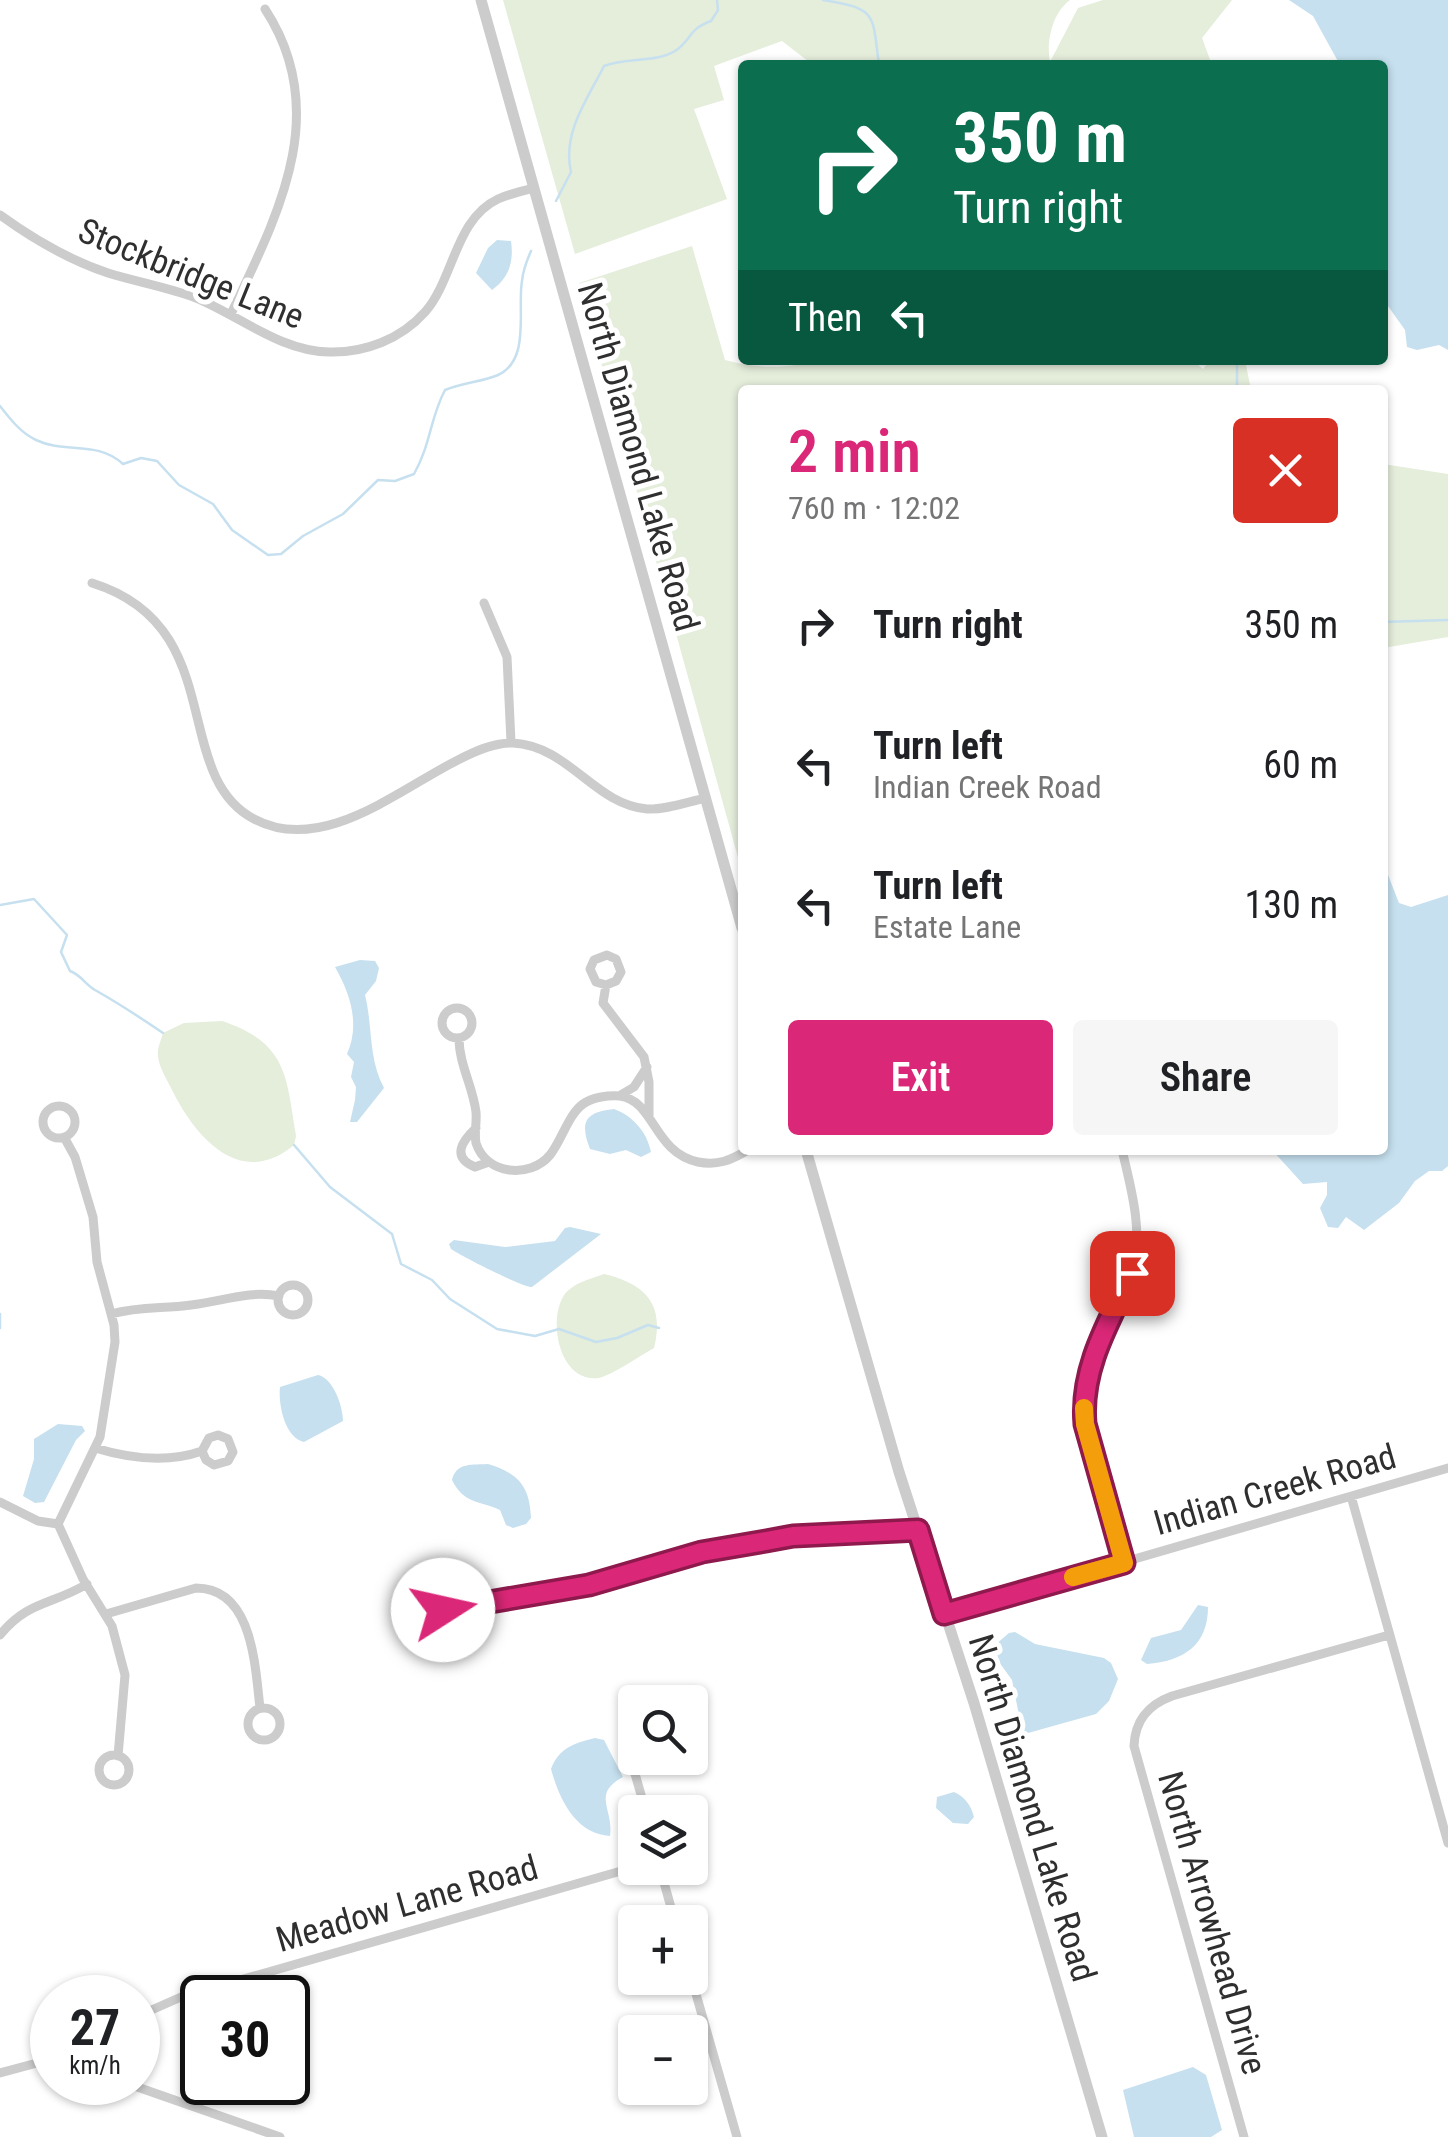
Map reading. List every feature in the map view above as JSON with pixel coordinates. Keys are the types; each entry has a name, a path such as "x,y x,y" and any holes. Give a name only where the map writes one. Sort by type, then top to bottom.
{"street":[{"name":"North Diamond Lake Road","path":"481,0 738,914"},
{"path":"231,314 280,211 294,151 296,115 290,58 281,32 266,8"},
{"name":"Stockbridge Lane","path":"0,215 80,262 178,292 266,334 302,348 326,352 370,348 424,314 439,293 475,216 500,197 534,188"},
{"path":"92,582 118,591 144,607 185,671 214,776 221,788 244,812 278,829 319,830 469,754 511,742 535,747 566,761 612,798 627,805 662,809 706,798"},
{"path":"484,603 507,657 511,742"},
{"path":"606,985 602,1003 644,1057 649,1118"},
{"path":"459,1038 459,1052 476,1112 475,1141 489,1162 515,1172 542,1163 585,1103 619,1096 634,1087 647,1068"},
{"path":"619,1096 629,1098 649,1118 667,1148 682,1158 710,1164 738,1155"},
{"path":"476,1128 463,1139 460,1155 475,1167 489,1162"},
{"path":"58,1524 100,1437 115,1342 97,1262 93,1217 75,1157 64,1137"},
{"name":"North Diamond Lake Road","path":"807,1155 1102,2137"},
{"path":"1123,1155 1135,1219 1135,1256 1132,1273 1093,1357 1083,1401 1085,1424 1124,1563"},
{"path":"111,1314 141,1306 190,1306 248,1294 279,1296"},
{"path":"94,1448 150,1458 189,1456 202,1451"},
{"name":"Indian Creek Road","path":"944,1614 1448,1468"},
{"path":"1351,1496 1448,1844"},
{"path":"0,1502 22,1515 58,1524"},
{"path":"58,1524 106,1614 125,1676 118,1756"},
{"path":"443,1610 589,1585 702,1552 775,1540 918,1530"},
{"path":"0,1635 20,1612 87,1584"},
{"path":"106,1614 196,1588 209,1588 228,1597 241,1615 255,1662 260,1708"},
{"name":"North Arrowhead Drive","path":"1244,2137 1134,1746 1138,1724 1148,1709 1172,1696 1389,1635"},
{"name":"Meadow Lane Road","path":"160,2006 618,1872"},
{"path":"696,1995 736,2137"},
{"path":"0,2072 30,2064"},
{"path":"160,2095 280,2137"}],"green space":[{"path":"503,0 1070,0 1052,28 1050,60 807,60 782,41 714,66 724,100 694,109 727,199 575,254"},
{"path":"1103,0 1232,0 1202,38 1210,60 1051,60 1078,8"},
{"path":"692,246 725,360 738,365 1198,365 1203,369 1206,365 1246,365 1250,385 738,385 738,858 579,283"},
{"path":"1388,465 1448,474 1448,637 1388,647"},
{"path":"222,1021 260,1040 280,1064 296,1136 294,1145 275,1157 256,1162 239,1160 208,1141 183,1110 160,1065 158,1050 163,1033 184,1023"},
{"path":"604,1274 641,1290 654,1307 657,1332 654,1348 604,1376 585,1377 574,1371 561,1349 557,1335 559,1308 570,1289"}],"water":[{"path":"1289,0 1448,0 1448,350 1439,345 1417,350 1407,347 1405,330 1388,306 1388,60 1337,60 1313,16"},
{"path":"497,240 511,241 512,256 506,275 492,290 476,273 488,248"},
{"path":"1388,875 1399,903 1411,907 1448,895 1448,1166 1442,1171 1429,1171 1415,1181 1399,1203 1364,1230 1346,1217 1338,1228 1328,1227 1320,1208 1327,1195 1327,1182 1303,1184 1277,1155 1388,1155"},
{"path":"360,960 375,961 379,968 376,981 365,995 375,1065 384,1088 357,1122 350,1122 356,1087 351,1077 354,1062 347,1054 353,1021 349,999 335,967"},
{"path":"614,1109 638,1126 651,1152 641,1157 626,1150 610,1154 590,1149 585,1131 587,1120"},
{"path":"570,1227 601,1234 532,1287 479,1265 449,1244 454,1240 505,1247 555,1241"},
{"path":"318,1375 328,1381 336,1394 343,1421 304,1442 288,1428 280,1403 280,1387"},
{"path":"58,1424 82,1426 85,1431 76,1440 44,1502 35,1503 23,1496 34,1459 34,1439"},
{"path":"488,1464 515,1477 525,1489 531,1518 526,1524 513,1528 506,1525 500,1510 467,1497 452,1480 461,1467"},
{"path":"1198,1605 1208,1607 1207,1620 1204,1632 1191,1649 1160,1662 1147,1664 1141,1660 1151,1638 1181,1630"},
{"path":"1015,1632 1035,1644 1104,1658 1111,1663 1118,1679 1109,1701 1096,1714 1028,1733 1022,1730 1012,1680 999,1662 995,1645"},
{"path":"604,1740 618,1775 623,1777 613,1783 606,1796 610,1836 587,1829 570,1813 551,1769 558,1756 580,1742"},
{"path":"954,1792 971,1809 974,1817 968,1824 953,1823 936,1808 937,1797"},
{"path":"1193,2067 1206,2075 1222,2130 1211,2137 1134,2137 1123,2090"}],"waterway":[{"path":"556,201 571,172 573,130 604,66 675,51 711,21 718,10 717,0"},
{"path":"823,0 854,7 869,16 878,60"},
{"path":"0,406 25,434 47,444 103,452 123,464 141,458 157,461 179,485 213,504 232,530 268,555 281,554 303,536 343,514 378,480 395,481 414,474 445,390 493,377 508,368 519,346 522,281 531,251"},
{"path":"1237,365 1237,385"},
{"path":"1388,622 1448,620"},
{"path":"0,905 34,899 67,935 61,952 70,971 163,1033"},
{"path":"294,1145 330,1187 392,1234 401,1264 432,1280 450,1299 497,1329 535,1336 559,1329 596,1342 648,1325 659,1328"},
{"path":"0,1314 0,1328"}],"slow traffic":[{"path":"1073,1577 1124,1563 1085,1424 1084,1408"}],"route":[{"path":"443,1610 589,1585 702,1552 793,1536 918,1530 944,1614 1124,1563 1085,1424 1083,1401 1093,1357 1132,1273"}]}
